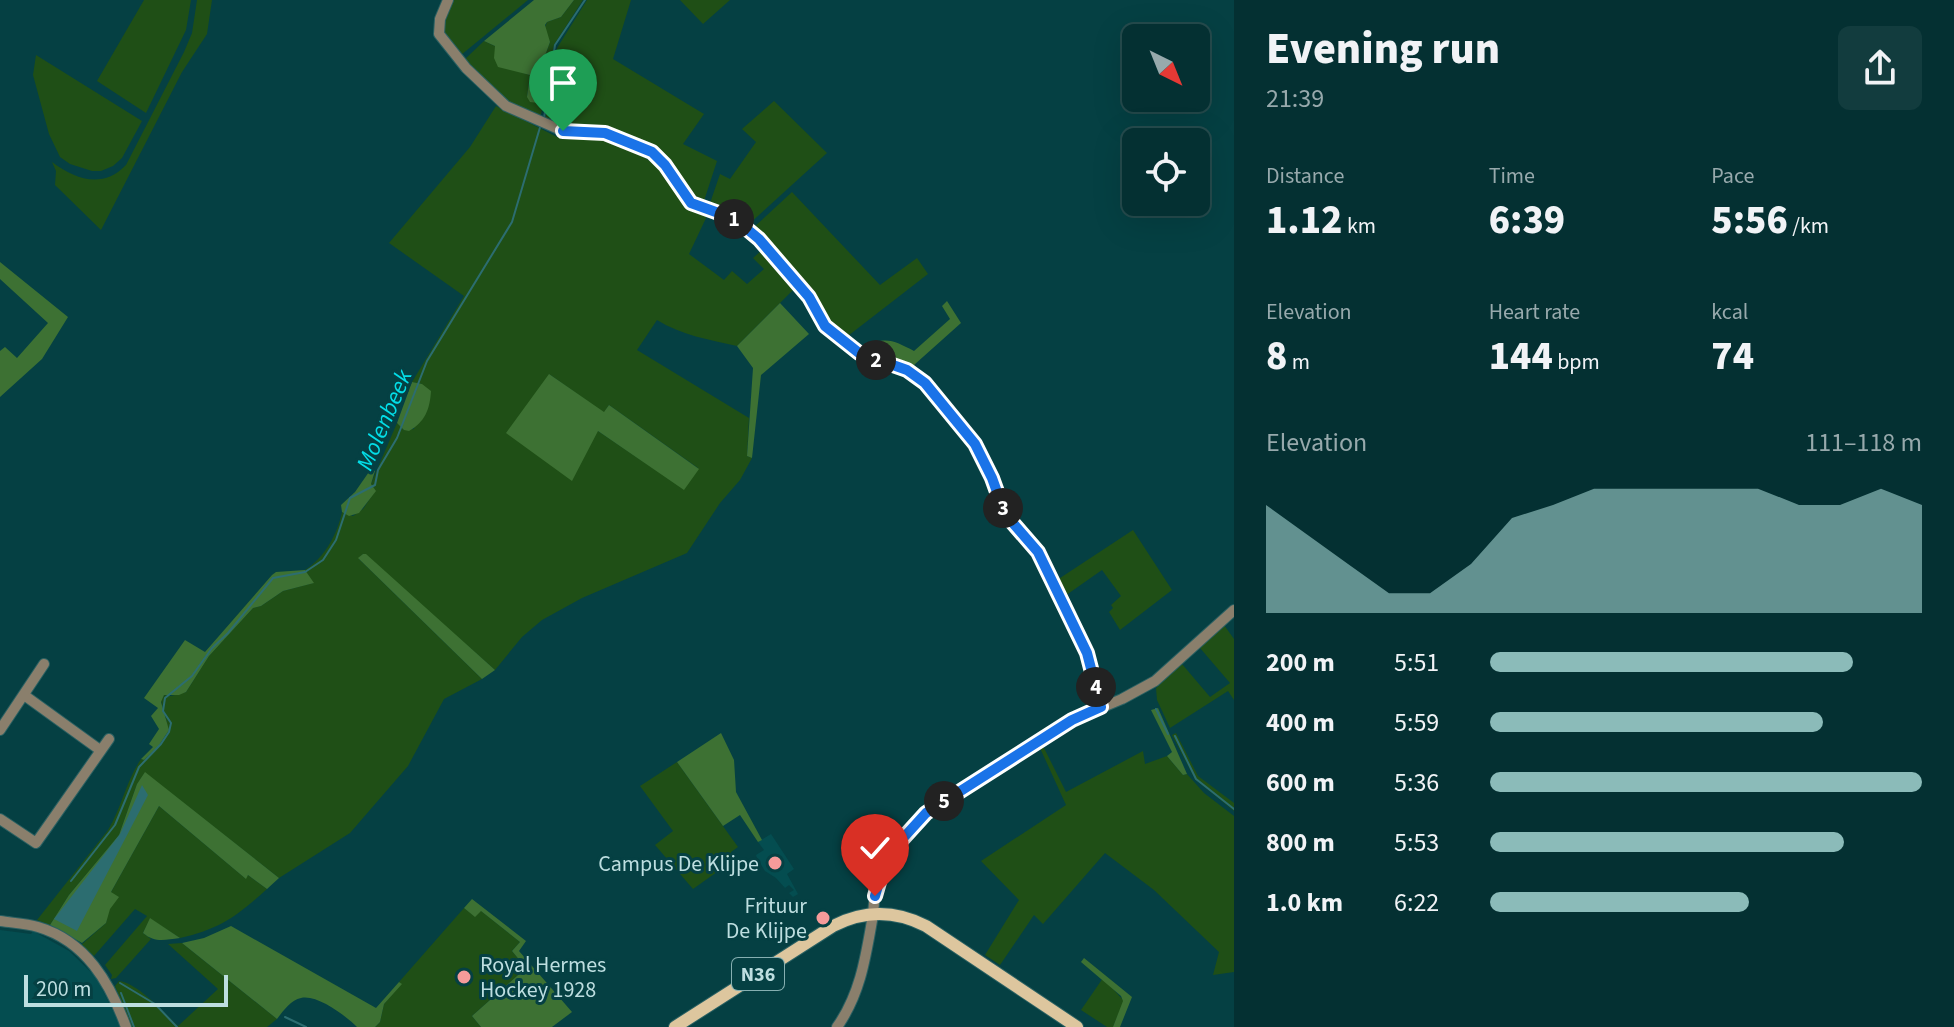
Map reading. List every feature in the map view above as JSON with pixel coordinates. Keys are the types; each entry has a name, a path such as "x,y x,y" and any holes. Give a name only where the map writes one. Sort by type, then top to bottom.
{"main road":[{"name":"N36","path":"675,1027 833,926 850,918 873,914 905,917 926,926 1077,1027"}],"street":[{"path":"448,0 438,28 442,40 499,102 567,132 605,133 652,152 665,165 691,203 735,219 759,239 809,297 825,326 834,334 859,353 907,370 925,383 975,444 1005,514 1038,552 1087,653 1101,707"},
{"path":"837,1027 860,984 876,888 890,856 919,819 1072,720 1155,681 1234,610"},
{"path":"0,730 44,664"},
{"path":"24,695 100,750"},
{"path":"0,819 36,843 109,739"},
{"path":"0,921 39,928 73,945 94,964 109,985 126,1027"}],"shaded area":[{"path":"142,785 148,795 77,931 54,919 120,834"},
{"name":"Campus De Klijpe","path":"771,834 794,869 787,874 798,894 793,897 789,893 794,890 789,885 785,888 765,871 757,858 756,855 764,850 758,842"},
{"path":"0,930 31,934 33,931 69,951 96,977 121,1027 0,1027"}],"green space":[{"path":"144,0 191,0 186,30 146,113 97,81"},
{"path":"197,0 212,0 207,34 182,72 101,230 55,185 56,171 52,162 70,173 89,179 108,177 126,165 184,52 192,33"},
{"path":"452,0 528,0 461,55 448,42 443,30"},
{"path":"534,0 574,0 561,17 545,25 550,42 538,75 538,103 530,102 527,97 530,75 498,67 494,58 495,46 484,41"},
{"path":"574,0 583,0 554,45 540,120 507,105 464,60 484,41 495,46 507,68 530,75 527,97 537,89 538,75 550,42 544,30 547,22 561,17"},
{"path":"587,0 631,0 613,59 704,114 683,144 717,161 702,207 690,200 641,145 568,130 545,120 557,48"},
{"path":"680,0 730,0 703,24"},
{"path":"36,55 142,121 122,158 113,166 92,171 70,164 60,157 49,134 33,75"},
{"path":"774,101 827,153 748,225 708,209 720,174 730,179 756,142 742,129"},
{"path":"496,106 557,137 599,139 640,154 659,168 680,200 695,212 707,216 689,254 724,280 732,271 747,284 764,269 753,258 762,250 797,286 737,346 686,333 657,320 637,350 749,418 747,456 752,458 740,480 720,503 687,553 582,598 542,620 522,637 495,670 363,554 359,559 482,679 444,699 408,766 350,833 279,878 145,773 137,784 119,835 69,895 50,925 37,920 108,830 141,759 144,760 164,740 167,728 161,701 164,695 186,692 209,656 253,608 283,591 313,583 305,570 319,559 329,545 342,512 353,516 363,509 375,491 371,484 397,423 404,430 414,429 422,384 412,382 464,296 389,243 470,147","holes":["549,374 604,413 609,405 698,468 684,489 598,431"]},
{"path":"792,192 880,285 917,258 928,274 844,339 835,332 752,229"},
{"path":"0,262 68,317 42,359 0,397 0,351 5,347 17,358 48,323 0,279"},
{"path":"947,301 961,323 914,365 944,395 941,398 923,377 869,351 867,347 885,341 914,351 950,319 942,306"},
{"path":"780,303 809,334 761,375 752,458 747,456 753,368 737,346"},
{"path":"549,374 604,412 609,405 699,469 684,490 598,431 572,481 506,433"},
{"path":"412,382 422,384 431,391 426,414 409,431 397,423"},
{"path":"371,469 375,471 371,484 376,491 359,513 349,516 342,512 341,505 355,492"},
{"path":"1133,530 1172,590 1120,630 1109,612 1113,608 1111,605 1121,596 1102,570 1062,598 1054,582"},
{"path":"363,554 495,670 482,679 358,558"},
{"path":"305,570 314,583 283,591 253,608 209,656 186,692 164,695 161,702 169,730 158,747 144,760 141,759 153,747 149,744 159,729 151,716 158,708 144,698 185,640 205,652 272,575"},
{"path":"1224,625 1234,639 1234,700 1228,691 1170,728 1157,700 1156,688 1182,664 1210,697 1230,683 1200,648"},
{"path":"1158,708 1187,774 1183,775 1167,756 1172,752 1151,710"},
{"path":"721,733 734,760 736,792 762,840 758,842 740,815 723,826 677,762"},
{"path":"1176,733 1198,776 1234,803 1234,811 1195,779 1172,735"},
{"path":"1043,746 1066,792 1143,751 1145,764 1167,756 1183,775 1187,774 1204,793 1234,816 1234,972 1213,975 1219,952 1154,890 1105,853 1043,924 1034,915 1000,965 985,955 1019,900 981,861 1066,805 1040,748"},
{"path":"677,762 738,847 731,852 731,862 693,889 655,845 673,831 640,786"},
{"path":"145,772 279,878 267,889 248,875 246,879 159,806 111,892 119,897 110,909 106,923 82,943 50,925 69,895 119,835 137,784"},
{"path":"159,806 245,878 248,875 267,889 227,920 180,938 150,919 143,933 151,939 116,978 111,979 112,975 105,965 147,916 135,909 94,956 81,945 106,923 111,892"},
{"path":"472,899 526,941 519,951 572,1012 552,1027 481,1027 472,1016 526,968 512,951 520,942 481,911 475,917 464,908"},
{"path":"464,908 475,916 480,910 520,942 512,951 526,968 472,1016 481,1027 375,1027 380,1022 384,1004 401,984 399,982"},
{"path":"150,918 180,938 160,940 147,936 143,933"},
{"path":"231,926 376,1008 399,982 402,984 384,1004 380,1022 375,1027 357,1027 331,1007 308,998 294,1001 277,1019 182,943 204,938"},
{"path":"182,943 277,1019 267,1027 132,1027 115,986 119,981 142,993 178,1026 218,989 168,944"},
{"path":"1084,958 1132,997 1120,1027 1113,1027 1123,1001 1121,996 1081,962"},
{"path":"1103,978 1124,1001 1113,1027 1107,1027 1081,1010"}],"waterway":[{"name":"Molenbeek","path":"544,118 555,45 585,0"},
{"path":"551,120 567,126"},
{"name":"Molenbeek","path":"71,881 115,825 139,767 169,732 171,723 163,711 165,698 192,676 212,648 273,578 305,572 323,560 336,540 350,498 375,485 378,470 397,438 427,361 512,222 541,124"},
{"path":"585,127 603,128"},
{"path":"624,135 640,142"},
{"path":"660,153 669,162"},
{"path":"739,217 749,221"},
{"path":"753,226 760,234"},
{"path":"905,366 924,374 965,425"},
{"path":"1156,709 1168,734"},
{"path":"1175,736 1196,779 1234,809"},
{"path":"120,983 155,1004 177,1027"},
{"path":"121,993 134,1027"},
{"path":"285,1017 306,1027"}],"place":[{"name":"Campus De Klijpe","path":"775,863"},
{"name":"Frituur De Klijpe","path":"823,918"},
{"name":"Royal Hermes Hockey 1928","path":"464,977"}],"route":[{"path":"563,131 605,133 652,152 665,165 691,203 735,219 759,239 809,297 825,326 859,353 919,377 975,444 1005,514 1038,552 1087,653 1101,707 1072,720 926,813 896,846 882,872 875,896"}]}
